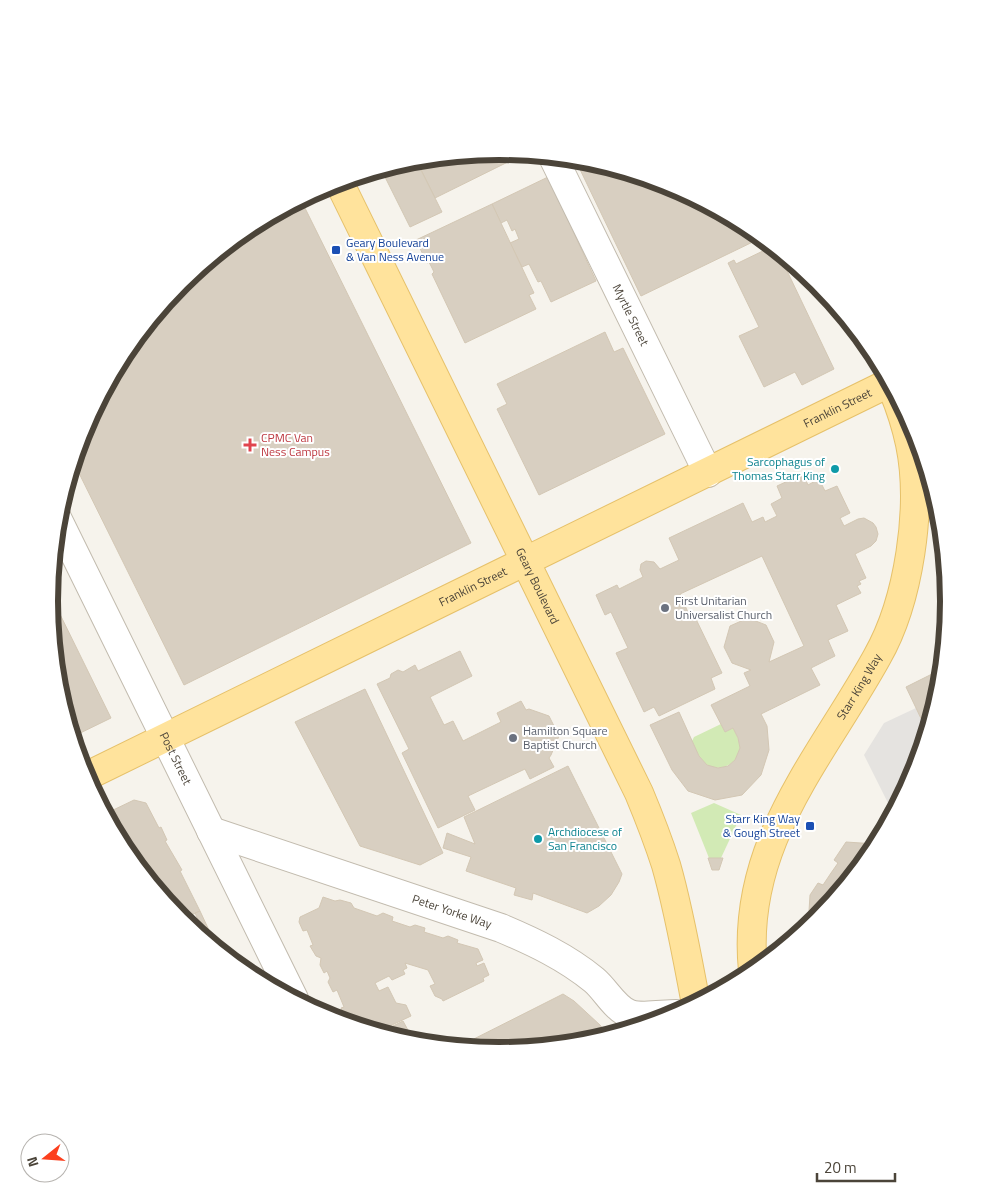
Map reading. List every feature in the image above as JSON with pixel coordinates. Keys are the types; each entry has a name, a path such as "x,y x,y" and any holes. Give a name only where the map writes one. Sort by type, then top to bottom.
{"main road":[{"name":"Geary Boulevard","path":"343,189 635,784 654,829 666,866 695,997"},
{"name":"Franklin Street","path":"93,774 883,386"},
{"name":"Starr King Way","path":"754,961 752,923 757,889 770,843 786,808 804,776 878,657 900,603 911,546 914,501 909,442"}],"street":[{"name":"Myrtle Street","path":"556,164 708,473"},
{"name":"Post Street","path":"63,531 289,989"},
{"name":"Peter Yorke Way","path":"211,831 501,928 528,939 572,964 596,982 629,1014 654,1014"}],"green space":[{"path":"721,724 725,732 733,728 740,746 737,757 733,762 717,768 711,767 704,762 692,741 694,737"},
{"path":"714,803 741,815 721,858 709,858 691,813"}],"shaded area":[{"path":"916,708 922,721 906,770 889,805 864,755 884,723"}],"building":[{"path":"511,160 435,198 420,168 470,161"},
{"path":"420,168 442,212 410,227 384,176"},
{"path":"579,168 640,184 667,194 694,206 753,242 641,296"},
{"path":"548,177 596,281 551,302 541,281 538,282 529,264 522,267 510,243 519,239 515,229 512,231 507,220 501,223 492,204"},
{"path":"492,204 534,293 529,295 536,309 465,343 432,274 434,272 429,262 427,263 416,240"},
{"name":"CPMC Van Ness Campus","path":"304,206 471,543 184,685 78,471 103,406 132,356 167,311 208,270 230,252 253,235"},
{"path":"765,250 785,267 834,369 802,385 795,372 764,387 739,336 759,327 728,263 734,260 736,264"},
{"path":"605,332 614,352 623,348 665,434 539,495 497,409 507,404 497,384"},
{"path":"803,474 808,485 819,479 825,491 837,486 850,513 840,518 844,526 864,518 873,523 878,534 876,541 871,546 855,554 866,578 859,581 861,584 857,586 861,593 836,605 848,631 828,640 835,656 811,668 820,685 761,714 767,726 769,750 761,775 742,795 715,800 688,791 672,770 650,725 679,712 699,756 707,765 718,768 728,766 735,760 740,748 738,738 733,728 725,732 711,705 750,686 744,673 751,670 732,663 724,647 730,626 748,618 766,625 774,642 769,662 804,646 762,556 680,594 690,617 694,615 722,673 711,678 715,689 659,716 654,707 644,712 616,653 628,648 611,612 605,615 596,595 617,585 619,589 643,577 640,570 641,564 646,561 654,562 660,569 679,560 669,538 743,503 752,522 763,517 765,522 777,516 771,504 782,498 777,486"},
{"path":"58,610 111,718 78,734 66,688 61,659"},
{"name":"Hamilton Square Baptist Church","path":"460,651 472,676 430,697 444,725 453,721 463,741 501,722 497,713 521,701 526,710 529,709 549,716 559,736 549,758 554,767 530,779 525,769 468,796 475,810 438,828 402,753 409,749 377,684 390,678 391,674 398,670 403,672 415,665 418,671"},
{"path":"934,673 922,721 906,687"},
{"path":"365,689 443,853 420,865 360,846 295,722"},
{"name":"Archdiocese of San Francisco","path":"568,766 622,874 611,895 599,906 587,913 533,893 532,900 514,895 516,888 466,871 471,857 443,848 447,833 475,844 464,817"},
{"path":"134,800 146,803 159,828 161,827 167,840 165,841 182,870 180,871 200,911 190,916 167,892 132,847 111,811"},
{"path":"846,842 867,843 830,892 809,914 810,895 818,883 823,885 838,863 834,860"},
{"path":"708,858 723,858 719,870 712,870"},
{"path":"323,897 335,901 340,900 351,903 354,908 377,916 383,913 393,917 392,921 410,927 415,925 425,928 424,932 443,938 448,936 458,940 457,943 478,949 483,960 476,963 477,966 484,963 489,975 483,978 484,981 443,1001 435,996 430,986 435,984 428,970 405,963 407,968 403,970 405,974 392,980 389,976 375,983 379,991 388,987 396,1003 406,1005 411,1016 386,1028 343,1014 341,1008 344,1007 337,990 333,992 328,982 330,978 327,971 324,973 320,965 321,958 316,956 310,946 313,945 307,930 303,931 299,922 300,917 319,908"},
{"path":"200,911 212,936 201,927 195,913"},
{"path":"563,994 574,1001 603,1029 556,1039 527,1042 468,1042"},
{"path":"403,1021 410,1033 389,1028"}],"place":[{"name":"Geary Boulevard & Van Ness Avenue","path":"336,250"},
{"name":"CPMC Van Ness Campus","path":"250,445"},
{"name":"Sarcophagus of Thomas Starr King","path":"835,469"},
{"name":"First Unitarian Universalist Church","path":"665,608"},
{"name":"Hamilton Square Baptist Church","path":"513,738"},
{"name":"Starr King Way & Gough Street","path":"810,826"},
{"name":"Archdiocese of San Francisco","path":"538,839"}]}
